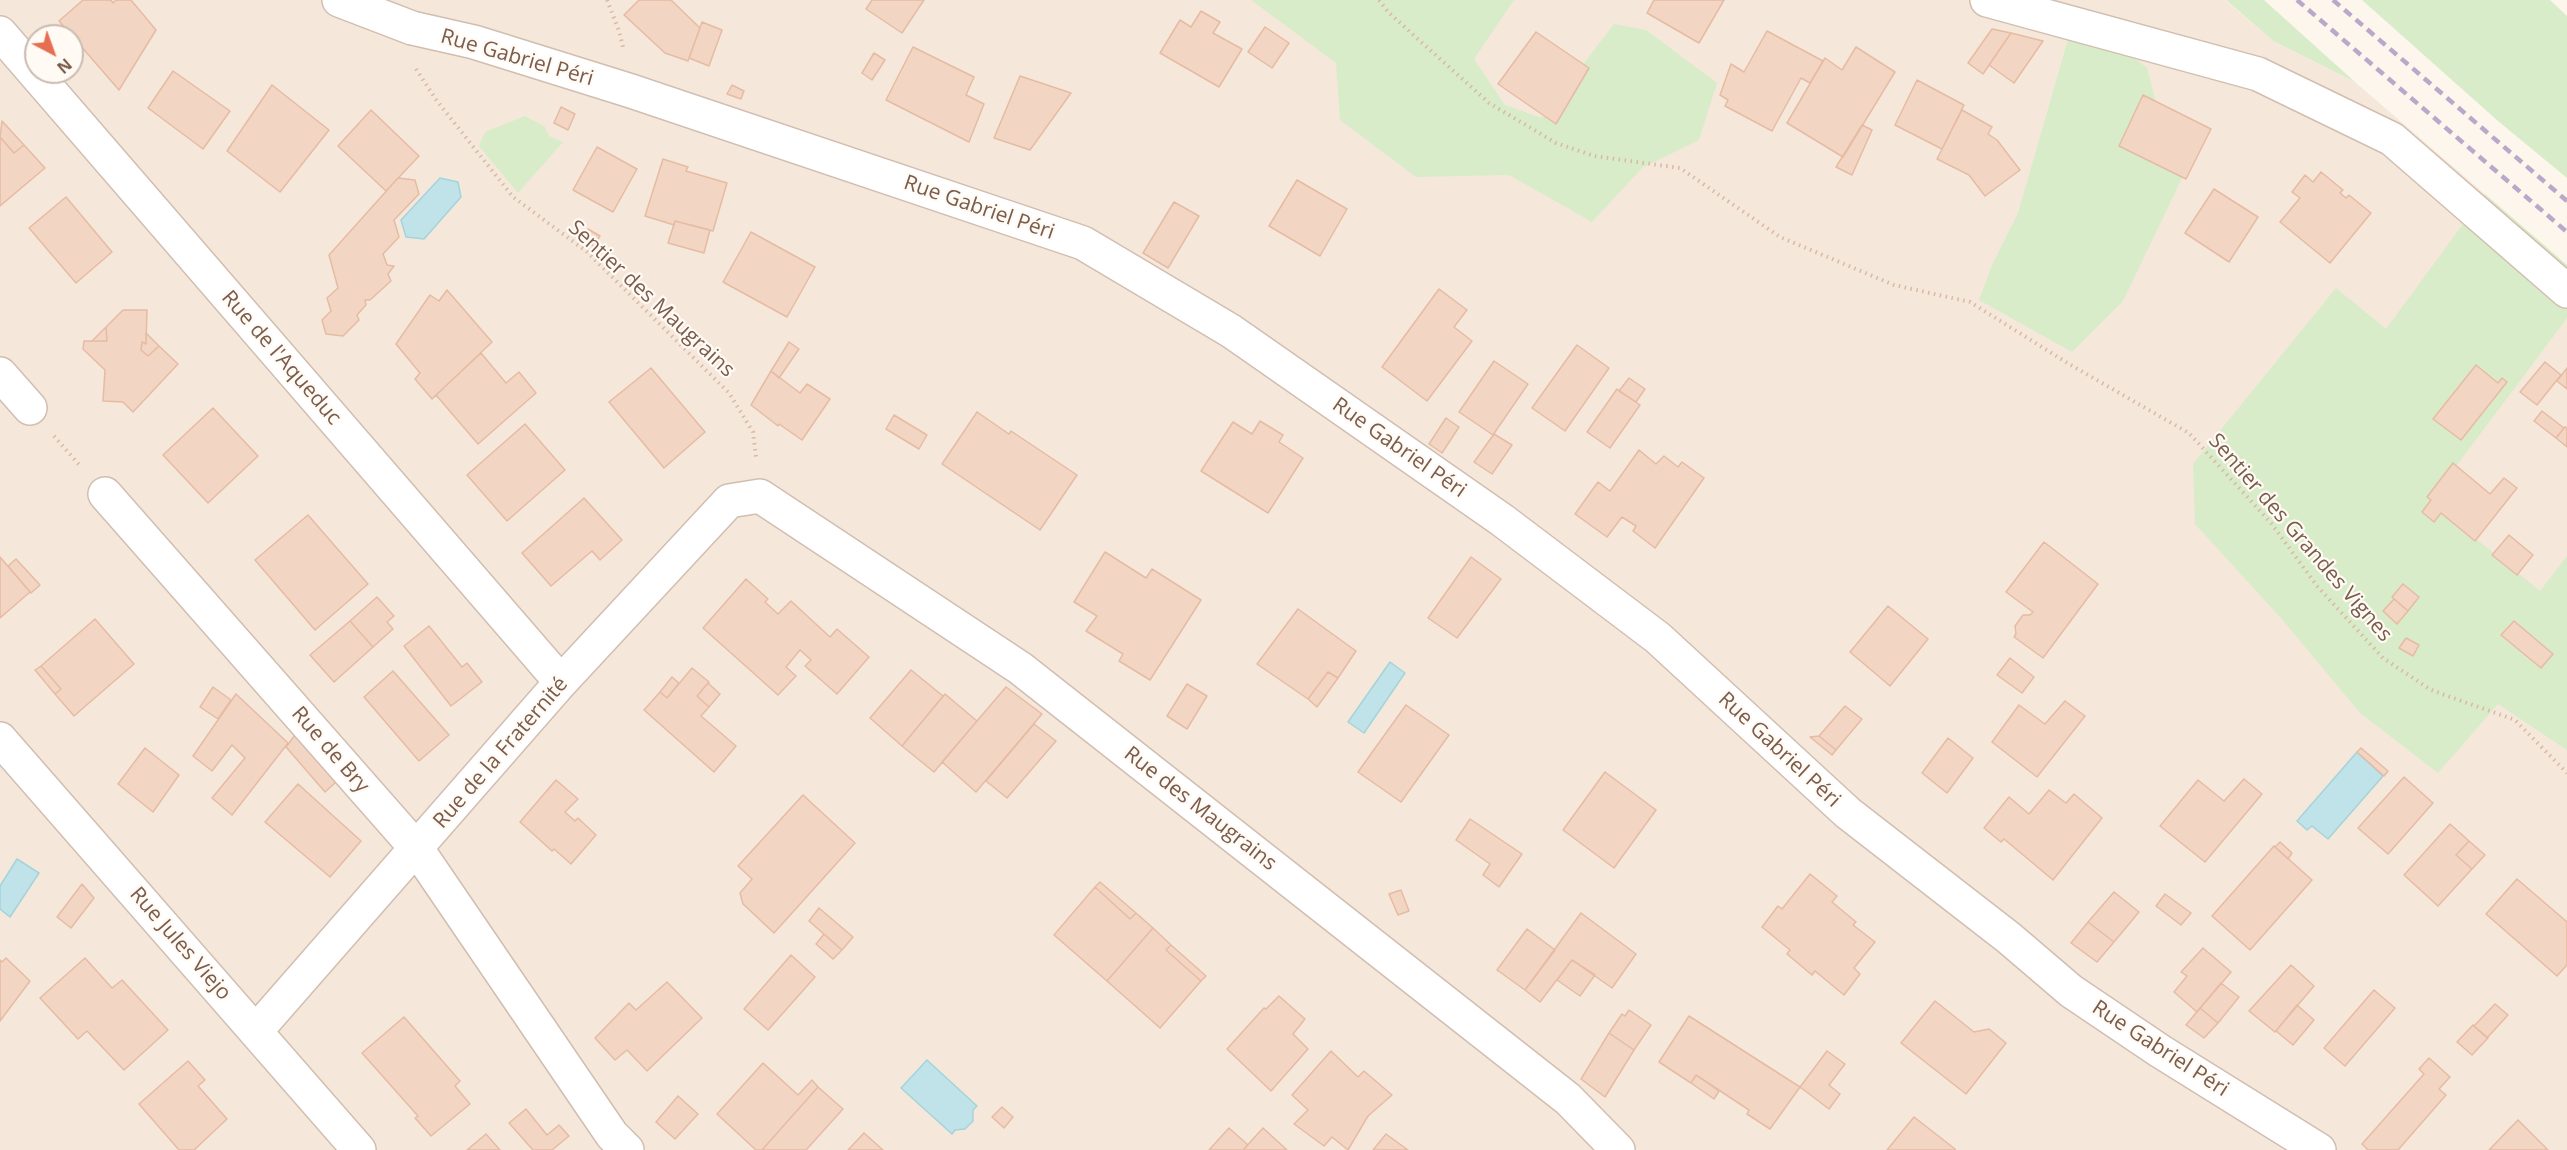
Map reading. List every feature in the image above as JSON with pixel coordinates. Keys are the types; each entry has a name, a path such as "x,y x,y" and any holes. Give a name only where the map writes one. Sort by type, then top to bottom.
{"street":[{"name":"Rue Gabriel Péri","path":"339,0 412,28 474,42 631,91 1083,243 1231,331 1502,520 1658,638 1848,813 2000,931 2071,991 2160,1051 2319,1150"},
{"path":"1987,0 2258,74 2392,139 2567,291"},
{"name":"Rue de l'Aqueduc","path":"0,33 561,682"},
{"path":"0,374 30,408"},
{"name":"Rue de Bry","path":"105,494 417,849 612,1135 627,1150"},
{"name":"Rue de la Fraternité","path":"256,1031 561,682 729,501 760,496"},
{"name":"Rue des Maugrains","path":"760,496 1020,668 1568,1099 1618,1150"},
{"name":"Rue Jules Viejo","path":"0,739 359,1150"}],"path":[{"name":"Sentier des Grandes Vignes","path":"1379,0 1389,13 1489,103 1556,143 1594,156 1680,168 1780,237 1894,285 1970,302 2190,434 2271,523 2317,586 2383,658 2431,690 2515,720 2567,773"},
{"name":"Sentier des Maugrains","path":"412,28 405,54 437,101 513,197 586,251 729,393 753,432 760,496"},
{"path":"30,408 105,494"}],"shaded area":[{"path":"0,0 2225,0 2273,41 2355,82 2567,265 2567,1150 0,1150"}],"green space":[{"path":"1251,0 1514,0 1474,59 1505,105 1542,118 1614,24 1646,30 1717,83 1699,140 1642,168 1592,222 1509,175 1416,177 1340,120 1336,63"},
{"path":"2226,0 2264,0 2355,82 2273,41"},
{"path":"2362,0 2550,0 2567,16 2567,178 2498,121"},
{"path":"2069,36 2124,50 2147,68 2158,110 2197,147 2123,301 2072,352 1979,300 1992,265 2018,213"},
{"path":"525,116 545,127 549,136 563,142 518,193 479,146 485,132"},
{"path":"2485,194 2567,265 2567,318 2430,501 2540,591 2567,556 2567,750 2498,704 2438,773 2360,713 2280,617 2195,524 2193,464 2336,288 2386,329"}],"water":[{"path":"440,178 458,182 461,197 424,239 406,237 401,220"},
{"path":"1390,662 1405,673 1364,733 1348,722"},
{"path":"2357,752 2383,776 2328,839 2312,826 2307,830 2297,821"},
{"path":"17,859 39,873 10,917 0,909 0,886"},
{"path":"927,1060 977,1106 973,1110 973,1121 965,1129 955,1130 952,1134 901,1088"}],"building":[{"path":"83,0 111,0 113,3 116,0 131,0 156,30 119,90 84,50 84,24 62,24 59,21"},
{"path":"639,0 671,0 700,28 688,61 665,53 624,15"},
{"path":"872,0 924,0 902,33 866,9"},
{"path":"1654,0 1724,0 1699,43 1647,13"},
{"path":"1201,11 1220,22 1213,33 1242,49 1219,87 1160,53 1180,20 1191,27"},
{"path":"702,22 722,30 709,66 689,58"},
{"path":"1265,27 1289,43 1272,68 1248,52"},
{"path":"1992,29 2011,33 1983,74 1968,63"},
{"path":"1767,31 1823,61 1810,83 1801,78 1772,131 1725,106 1728,100 1720,95 1731,64 1744,72"},
{"path":"1536,32 1589,68 1556,124 1498,84"},
{"path":"2011,33 2043,41 2014,83 1989,65"},
{"path":"913,47 974,77 966,95 984,104 969,142 886,100"},
{"path":"1856,47 1895,72 1843,157 1787,123 1825,58 1842,70"},
{"path":"874,53 885,60 872,80 862,73"},
{"path":"173,71 230,111 203,149 148,108"},
{"path":"1020,76 1071,93 1030,150 994,138"},
{"path":"1917,80 1964,105 1942,149 1895,125"},
{"path":"272,85 329,130 280,192 227,151"},
{"path":"732,85 744,91 741,99 727,94"},
{"path":"2143,95 2211,129 2186,179 2119,146"},
{"path":"561,107 575,114 568,130 554,123"},
{"path":"371,110 419,156 386,191 338,146"},
{"path":"1962,110 1992,127 1988,134 1997,140 2020,170 1985,196 1969,175 1937,159"},
{"path":"2,121 24,145 14,153 0,137"},
{"path":"1862,125 1872,130 1852,175 1836,167"},
{"path":"0,137 14,153 24,145 45,168 0,206"},
{"path":"597,147 637,169 613,212 573,190"},
{"path":"663,159 688,167 686,171 727,183 713,231 675,221 674,225 645,216"},
{"path":"2321,172 2343,190 2340,193 2346,198 2349,195 2371,213 2330,263 2280,222 2300,198 2292,192 2305,175 2313,182"},
{"path":"398,178 415,180 419,194 394,220 399,237 383,254 387,265 394,266 388,274 391,281 370,300 365,300 366,305 357,315 359,320 343,336 326,334 322,320 331,311 327,298 338,288 329,255"},
{"path":"1297,180 1347,209 1320,256 1269,226"},
{"path":"2214,189 2258,217 2229,262 2185,233"},
{"path":"66,197 112,252 76,283 29,228"},
{"path":"1174,202 1199,216 1168,268 1143,253"},
{"path":"675,221 710,230 704,253 668,243"},
{"path":"588,229 600,236 594,247 584,238"},
{"path":"751,232 815,267 787,317 723,282"},
{"path":"1439,289 1467,310 1454,327 1472,341 1427,401 1382,367"},
{"path":"447,290 492,342 432,399 415,379 420,373 396,344 430,295 439,301"},
{"path":"123,310 147,310 146,344 142,342 141,350 148,356 159,346 178,364 133,412 123,402 103,401 105,370 83,349 84,341 107,341 106,327"},
{"path":"106,327 107,341 92,341"},
{"path":"146,333 159,346 148,356 141,350 142,342 146,344"},
{"path":"789,342 799,349 779,378 771,371"},
{"path":"1577,345 1609,368 1565,431 1532,408"},
{"path":"481,353 506,383 519,372 536,393 478,444 436,395"},
{"path":"1494,361 1528,384 1493,435 1459,412"},
{"path":"2545,362 2561,375 2537,405 2520,392"},
{"path":"2476,365 2498,383 2502,378 2507,382 2461,440 2433,419"},
{"path":"651,368 705,432 664,468 609,402"},
{"path":"2567,368 2567,389 2557,381"},
{"path":"771,371 800,393 807,384 830,399 802,440 779,424 778,426 751,405"},
{"path":"1629,378 1645,389 1636,402 1619,391"},
{"path":"1617,389 1640,405 1610,448 1587,432"},
{"path":"213,408 258,456 208,503 163,455"},
{"path":"2542,411 2564,428 2556,438 2534,421"},
{"path":"977,412 1009,434 1011,431 1077,475 1040,530 942,464"},
{"path":"894,415 927,435 919,449 886,429"},
{"path":"1446,418 1459,427 1442,453 1429,444"},
{"path":"1260,421 1283,435 1279,442 1303,458 1268,513 1201,471 1233,422 1252,434"},
{"path":"525,424 565,470 507,521 467,475"},
{"path":"2565,427 2567,428 2567,447 2556,438"},
{"path":"1494,434 1512,445 1492,474 1474,462"},
{"path":"1639,450 1656,464 1664,456 1678,467 1682,462 1704,478 1655,548 1633,531 1636,526 1622,517 1607,537 1575,514 1598,482 1610,491"},
{"path":"2453,463 2490,494 2504,478 2517,488 2475,541 2441,513 2434,522 2422,512 2431,500 2427,497"},
{"path":"584,498 622,540 600,560 592,551 551,586 522,553"},
{"path":"308,515 368,584 315,630 255,560"},
{"path":"2509,535 2533,555 2517,575 2492,555"},
{"path":"2044,542 2098,584 2043,658 2014,637 2015,626 2023,615 2030,615 2033,612 2006,592"},
{"path":"1105,552 1146,578 1152,569 1201,600 1150,680 1119,661 1123,654 1086,631 1097,616 1074,602"},
{"path":"0,557 30,592 0,618"},
{"path":"1471,557 1501,579 1457,638 1428,618"},
{"path":"16,559 40,585 31,593 8,566"},
{"path":"746,579 768,599 765,602 778,614 791,601 830,637 837,629 869,657 837,694 805,666 811,660 800,650 786,667 796,676 778,695 703,628"},
{"path":"2403,584 2419,597 2408,611 2392,597"},
{"path":"377,597 394,616 387,622 393,629 373,647 350,621"},
{"path":"2394,599 2408,611 2397,624 2383,611"},
{"path":"1888,606 1928,639 1890,686 1850,652"},
{"path":"1298,609 1356,651 1338,678 1328,672 1308,699 1257,664"},
{"path":"95,619 134,664 74,716 55,694 61,689 41,666"},
{"path":"350,621 373,647 334,682 310,655"},
{"path":"2514,621 2553,654 2541,668 2501,635"},
{"path":"429,626 462,667 467,663 482,682 451,706 404,646"},
{"path":"2406,638 2419,645 2413,656 2399,648"},
{"path":"2010,658 2034,677 2022,693 1997,675"},
{"path":"41,666 61,689 55,694 35,670"},
{"path":"692,668 709,682 697,696 709,707 701,716 736,746 714,772 644,710 660,692 667,698"},
{"path":"911,670 943,696 902,746 870,718"},
{"path":"393,671 449,735 419,761 364,697"},
{"path":"1328,672 1338,678 1317,707 1308,699"},
{"path":"672,677 679,683 667,698 660,692"},
{"path":"708,683 720,694 709,707 697,696"},
{"path":"1187,684 1207,696 1187,729 1167,716"},
{"path":"213,687 231,700 218,719 200,707"},
{"path":"1006,687 1042,714 976,792 942,762"},
{"path":"236,694 288,743 232,815 212,798 245,758 232,745 212,771 193,756"},
{"path":"945,694 977,721 934,772 902,746"},
{"path":"2065,701 2085,716 2037,777 1992,742 2019,705 2045,724"},
{"path":"1406,705 1449,735 1401,802 1358,772"},
{"path":"1845,706 1862,719 1836,750 1819,736"},
{"path":"1034,724 1056,741 1007,798 986,781"},
{"path":"295,735 336,782 325,792 286,747"},
{"path":"1819,736 1836,750 1832,755 1810,737"},
{"path":"1948,738 1973,758 1947,793 1922,773"},
{"path":"145,748 179,775 153,812 118,784"},
{"path":"2361,748 2388,771 2384,776 2357,752"},
{"path":"1605,772 1656,810 1614,868 1563,830"},
{"path":"2404,777 2433,803 2388,854 2358,828"},
{"path":"2244,779 2262,794 2205,862 2160,826 2198,780 2224,801"},
{"path":"556,780 578,799 565,812 575,821 578,818 596,835 571,864 554,849 552,851 520,822"},
{"path":"298,784 361,841 330,877 265,822"},
{"path":"2049,790 2066,803 2074,794 2102,818 2053,880 2004,839 2001,842 1984,828 2009,797 2029,814"},
{"path":"803,795 855,843 774,933 743,904 740,893 752,879 738,866"},
{"path":"1470,819 1522,854 1499,887 1483,875 1490,864 1456,840"},
{"path":"2450,824 2469,841 2456,855 2472,869 2438,906 2404,875"},
{"path":"2469,841 2485,855 2472,869 2456,855"},
{"path":"2280,842 2292,853 2288,859 2275,847"},
{"path":"2274,846 2312,880 2250,950 2212,916"},
{"path":"1810,874 1837,896 1832,902 1856,922 1853,925 1875,942 1854,968 1860,974 1844,995 1815,971 1812,975 1787,954 1790,950 1762,927 1778,906 1782,909"},
{"path":"2517,879 2567,922 2567,965 2557,976 2486,914"},
{"path":"1100,882 1136,913 1130,919 1095,887"},
{"path":"82,884 94,898 71,928 57,917"},
{"path":"1095,887 1130,919 1136,913 1153,928 1107,981 1054,935"},
{"path":"1401,890 1409,911 1398,915 1389,894"},
{"path":"2114,892 2139,912 2114,942 2088,922"},
{"path":"2165,894 2191,913 2181,925 2156,906"},
{"path":"819,908 853,937 842,950 809,921"},
{"path":"1581,913 1636,954 1612,988 1572,960 1540,1002 1525,990"},
{"path":"2088,922 2114,942 2097,962 2071,943"},
{"path":"1153,928 1171,945 1166,950 1201,981 1160,1028 1107,981"},
{"path":"1527,929 1555,950 1525,990 1497,970"},
{"path":"824,934 842,950 833,959 816,944"},
{"path":"1171,945 1206,976 1201,981 1166,950"},
{"path":"2203,948 2231,972 2197,1012 2174,992 2187,976 2181,972"},
{"path":"791,955 815,977 768,1030 744,1009"},
{"path":"6,958 30,981 0,1021 0,960 2,962"},
{"path":"85,958 112,988 122,980 168,1030 124,1070 87,1031 78,1039 40,998"},
{"path":"1572,960 1595,975 1580,996 1557,980"},
{"path":"2291,965 2314,986 2275,1032 2249,1011"},
{"path":"667,982 702,1018 647,1071 627,1050 615,1060 595,1038 629,1003 636,1010"},
{"path":"2221,983 2239,997 2218,1023 2200,1008"},
{"path":"2374,990 2395,1008 2345,1066 2324,1048"},
{"path":"1279,996 1305,1019 1293,1034 1308,1049 1271,1091 1227,1049 1264,1008 1266,1009"},
{"path":"1935,1001 1974,1032 1989,1029 2006,1043 1966,1094 1901,1043"},
{"path":"2495,1004 2508,1015 2487,1038 2474,1026"},
{"path":"2297,1005 2314,1020 2293,1045 2276,1031"},
{"path":"2200,1008 2218,1023 2204,1038 2186,1025"},
{"path":"1629,1010 1651,1025 1634,1050 1609,1033 1622,1014 1625,1016"},
{"path":"1689,1016 1800,1087 1770,1129 1747,1114 1749,1110 1696,1075 1691,1083 1659,1062"},
{"path":"404,1017 460,1081 455,1086 470,1104 431,1136 415,1118 418,1116 362,1053"},
{"path":"2473,1025 2488,1038 2472,1055 2457,1042"},
{"path":"1609,1033 1634,1050 1605,1097 1581,1079"},
{"path":"1331,1051 1358,1077 1364,1071 1392,1095 1368,1116 1348,1150 1332,1137 1324,1146 1294,1124 1308,1110 1292,1095"},
{"path":"1827,1051 1845,1064 1829,1085 1840,1094 1829,1109 1800,1087"},
{"path":"2429,1058 2450,1077 2439,1089 2446,1095 2398,1150 2368,1150 2362,1144 2424,1074 2419,1069"},
{"path":"188,1061 205,1080 198,1086 227,1119 194,1150 179,1150 139,1104"},
{"path":"763,1063 798,1095 812,1080 818,1087 762,1150 756,1150 717,1114"},
{"path":"1696,1075 1719,1091 1714,1099 1691,1083"},
{"path":"818,1087 843,1109 806,1150 762,1150"},
{"path":"678,1096 698,1114 675,1139 656,1122"},
{"path":"1002,1107 1013,1117 1004,1128 992,1117"},
{"path":"526,1109 547,1135 559,1125 569,1136 552,1150 533,1150 509,1123"},
{"path":"1914,1117 1955,1149 1955,1150 1887,1150"},
{"path":"2518,1120 2548,1150 2489,1150"},
{"path":"1229,1128 1248,1145 1243,1150 1209,1150"},
{"path":"1263,1128 1287,1150 1243,1150"},
{"path":"864,1133 883,1150 848,1150"},
{"path":"486,1134 500,1150 467,1150"},
{"path":"1386,1134 1408,1150 1373,1150"}],"railway":[{"path":"2297,0 2567,232"},
{"path":"2333,0 2567,201"}]}
